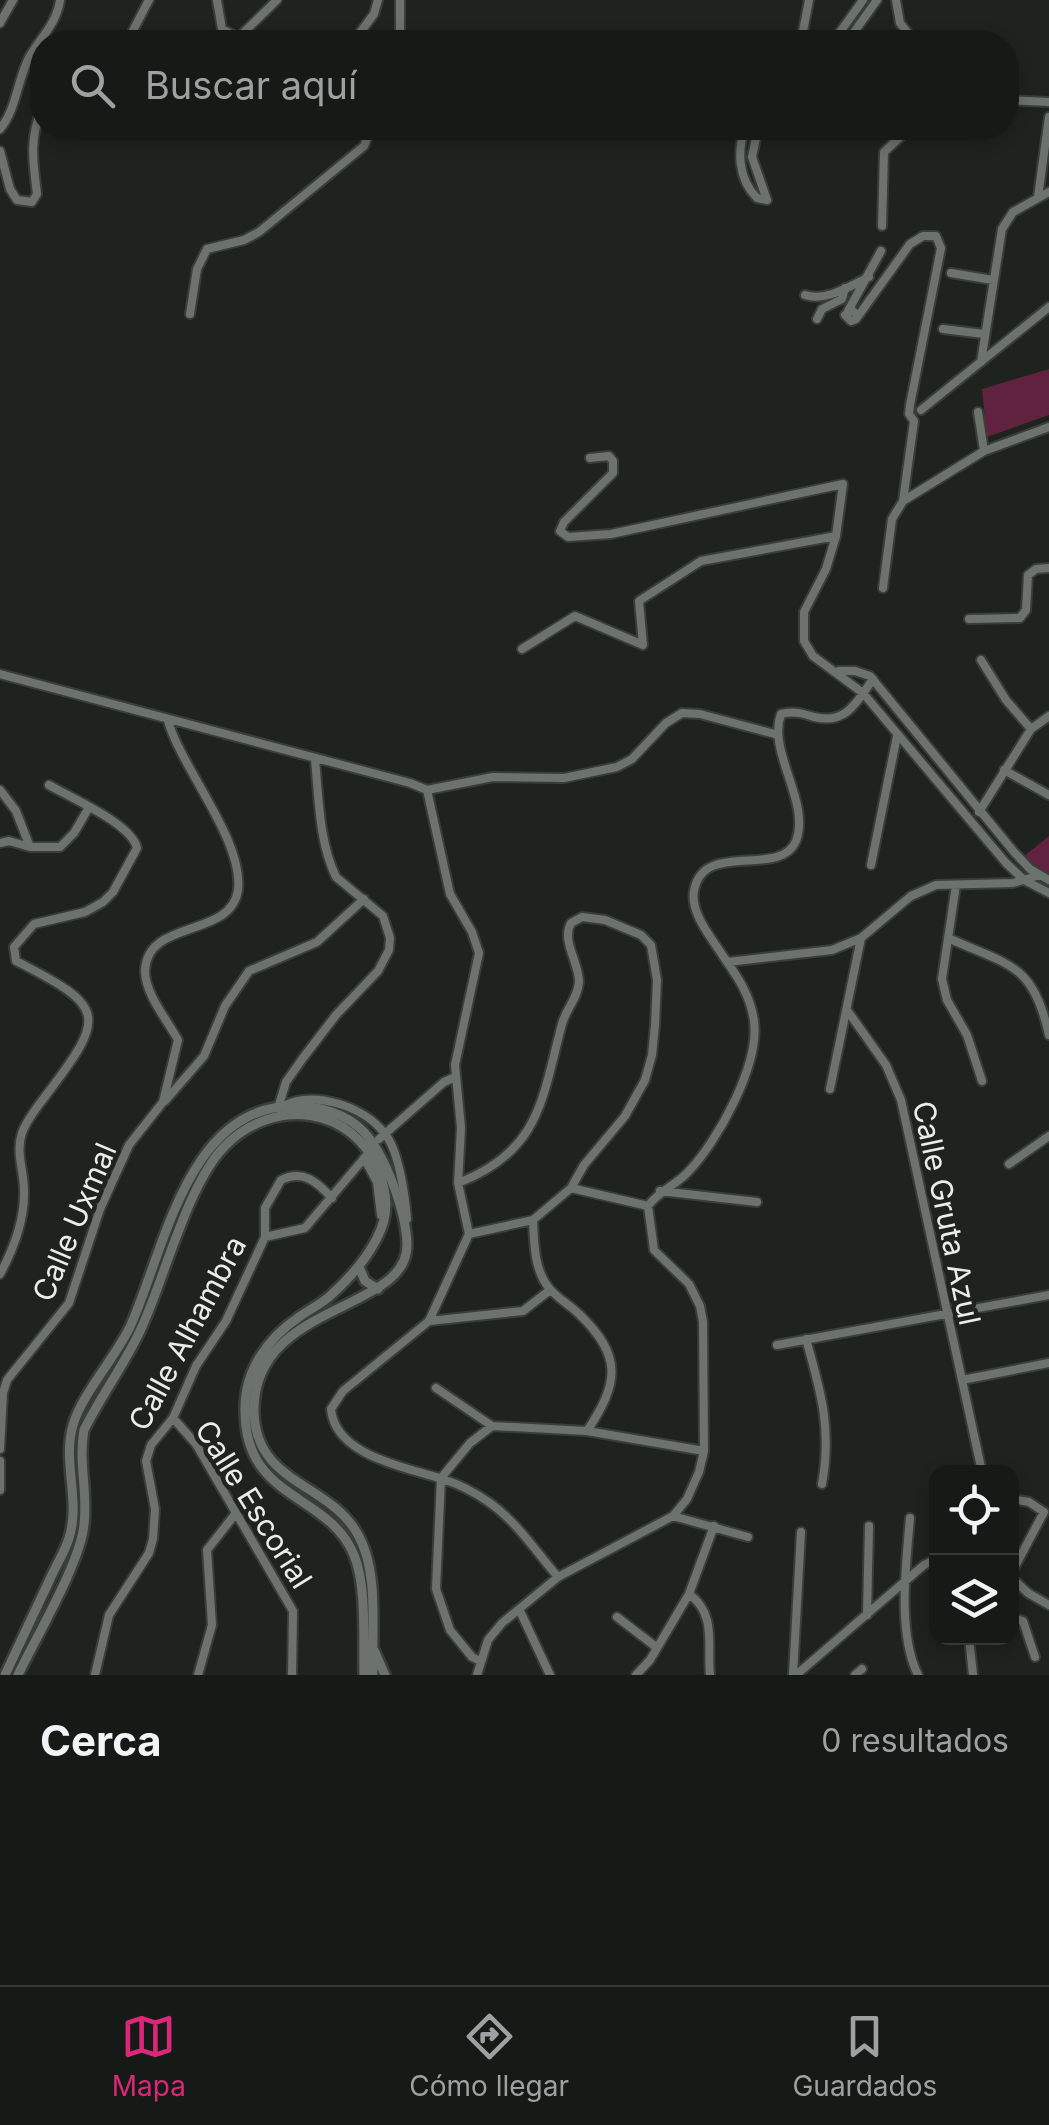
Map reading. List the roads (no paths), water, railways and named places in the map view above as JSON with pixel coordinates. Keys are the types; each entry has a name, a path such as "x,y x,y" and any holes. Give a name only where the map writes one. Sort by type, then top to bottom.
{"street":[{"path":"0,23 13,0"},
{"path":"48,30 60,0"},
{"path":"133,30 149,0"},
{"path":"217,0 224,30"},
{"path":"252,30 277,0"},
{"path":"362,30 374,14 378,0"},
{"path":"400,0 400,30"},
{"path":"804,30 809,0"},
{"path":"842,30 864,0"},
{"path":"856,30 877,0"},
{"path":"896,0 900,24 905,30"},
{"path":"0,129 9,118 30,57"},
{"path":"1019,101 1049,102"},
{"path":"1038,197 1049,116"},
{"path":"0,151 10,189 17,200 32,202 37,194 32,140"},
{"path":"190,314 197,269 207,249 259,232 364,146 366,140"},
{"path":"743,140 740,155 744,179 756,198 766,202 752,158 756,140"},
{"path":"882,226 884,152 897,140"},
{"path":"981,362 1006,219 1021,206 1049,192"},
{"path":"881,251 852,313 910,244 923,236 936,236 941,248 910,405 909,414 914,422 904,502"},
{"path":"951,274 993,280"},
{"path":"805,295 822,297 869,277"},
{"path":"817,319 822,310 842,299 845,288"},
{"path":"921,410 1049,307"},
{"path":"943,329 984,334"},
{"path":"978,412 984,451"},
{"path":"883,588 892,519 904,502 984,451 1049,427"},
{"path":"590,458 609,456 613,473 564,522 560,531 568,537 612,534 843,484 836,536 824,575 804,612 804,642 813,656 864,693 994,851 1024,880 1049,894"},
{"path":"522,649 575,616 642,645 640,601 684,570 701,562 836,536"},
{"path":"969,619 1020,618 1026,610 1028,575 1036,569 1049,568"},
{"path":"980,660 1031,729"},
{"path":"837,671 855,670 873,679 1023,863 1044,878"},
{"path":"0,674 426,790 493,777 564,778 617,767 632,760 666,722 682,713 776,734"},
{"path":"477,1675 488,1640 520,1609 558,1577 673,1516 695,1483 704,1451 705,1348 700,1306 688,1284 654,1250 648,1206 660,1191 687,1173 726,1115 747,1068 754,1037 752,1012 742,981 700,919 693,894 700,878 716,865 774,857 794,843 798,830 776,734 779,719 785,712 837,719 856,704 873,679"},
{"path":"980,812 1031,729 1049,716"},
{"name":"Calle Uxmal","path":"0,1448 2,1393 7,1380 65,1311 100,1209 129,1145 163,1102 179,1048 147,980 148,961 169,937 226,914 237,895 238,882 230,851 168,721"},
{"path":"871,866 897,736"},
{"path":"280,1108 286,1082 336,1014 386,960 390,938 374,906 336,878 332,869 321,819 315,760"},
{"path":"1004,770 1049,795"},
{"path":"0,1274 18,1233 24,1196 21,1135 76,1056 91,1021 87,1009 67,990 16,961 14,946 34,924 84,912 103,902 113,892 137,848 126,830 49,785"},
{"path":"0,790 16,811 30,847"},
{"path":"426,790 450,894 479,953 456,1051 454,1077 461,1128 458,1183 468,1234 429,1321 343,1392 331,1409 336,1429 379,1460 442,1478 492,1504 558,1577"},
{"path":"0,843 60,847 88,809"},
{"path":"728,962 832,950 860,938 911,896 936,886 1044,878"},
{"path":"956,885 942,969 944,989 968,1035 982,1082"},
{"path":"163,1102 196,1068 225,1006 249,970 317,942 364,899"},
{"path":"458,1183 484,1171 509,1151 542,1108 563,1020 579,986 568,928 575,919 593,917 642,935 651,945 657,980 655,1025 652,1055 634,1100 572,1188 533,1220 468,1234"},
{"path":"830,1089 860,938"},
{"path":"948,938 1025,976 1038,994 1049,1035"},
{"name":"Calle Gruta Azul","path":"846,1010 886,1065 901,1100 980,1465"},
{"path":"382,1136 454,1077"},
{"path":"5,1675 69,1540 73,1518 70,1442 76,1417 129,1329 190,1180 222,1132 248,1117 298,1100 318,1100 357,1113 382,1136 402,1180 407,1243 406,1256 397,1272 378,1289 320,1316 284,1340 266,1368 254,1410 259,1438 272,1461 293,1482 335,1508 360,1538 368,1569 373,1675"},
{"path":"280,1108 310,1107 338,1114 370,1138 392,1184 407,1243"},
{"path":"18,1675 79,1548 85,1520 81,1446 84,1430 142,1328 208,1169 229,1142 254,1123 300,1115 348,1128 368,1150 381,1177 387,1212 378,1237 359,1267 328,1298 272,1339 249,1378 245,1406 250,1442 269,1478 337,1527 354,1555 361,1596 364,1675"},
{"path":"1009,1164 1049,1136"},
{"name":"Calle Alhambra","path":"264,1237 305,1228 365,1157 380,1197 378,1237"},
{"name":"Calle Alhambra","path":"94,1675 110,1615 149,1553 154,1538 156,1509 146,1461 156,1436 173,1418 196,1366 226,1321 264,1237 265,1208 281,1180 292,1176 309,1178 332,1198"},
{"path":"572,1188 648,1206"},
{"path":"660,1191 757,1202"},
{"path":"533,1220 538,1262 550,1290 593,1328 608,1348 612,1362 610,1392 587,1430"},
{"path":"168,1227 180,1234"},
{"path":"163,1239 174,1246"},
{"path":"359,1267 364,1280 378,1289"},
{"path":"429,1321 518,1313 533,1306 550,1290"},
{"path":"776,1344 1049,1295"},
{"path":"806,1340 826,1419 828,1452 822,1484"},
{"path":"962,1380 1049,1363"},
{"path":"436,1388 492,1426 587,1430 704,1451"},
{"name":"Calle Escorial","path":"173,1418 196,1444 293,1611 292,1675"},
{"path":"480,1661 450,1630 437,1598 435,1568 442,1478 470,1443 492,1426"},
{"path":"0,1461 0,1490"},
{"path":"1019,1501 1041,1508 1044,1516 1019,1562"},
{"path":"198,1675 212,1625 207,1550 236,1514"},
{"path":"673,1516 748,1537"},
{"path":"910,1518 905,1582 912,1657 918,1675"},
{"path":"640,1674 689,1594 714,1526"},
{"path":"867,1615 869,1526"},
{"path":"794,1675 802,1532"},
{"path":"794,1675 929,1563"},
{"path":"1019,1583 1028,1593 1049,1604"},
{"path":"689,1594 707,1617 710,1675"},
{"path":"520,1609 550,1675"},
{"path":"617,1617 656,1647"},
{"path":"1019,1620 1023,1621 1035,1657"},
{"path":"372,1645 384,1675"},
{"path":"970,1645 973,1675"}]}
